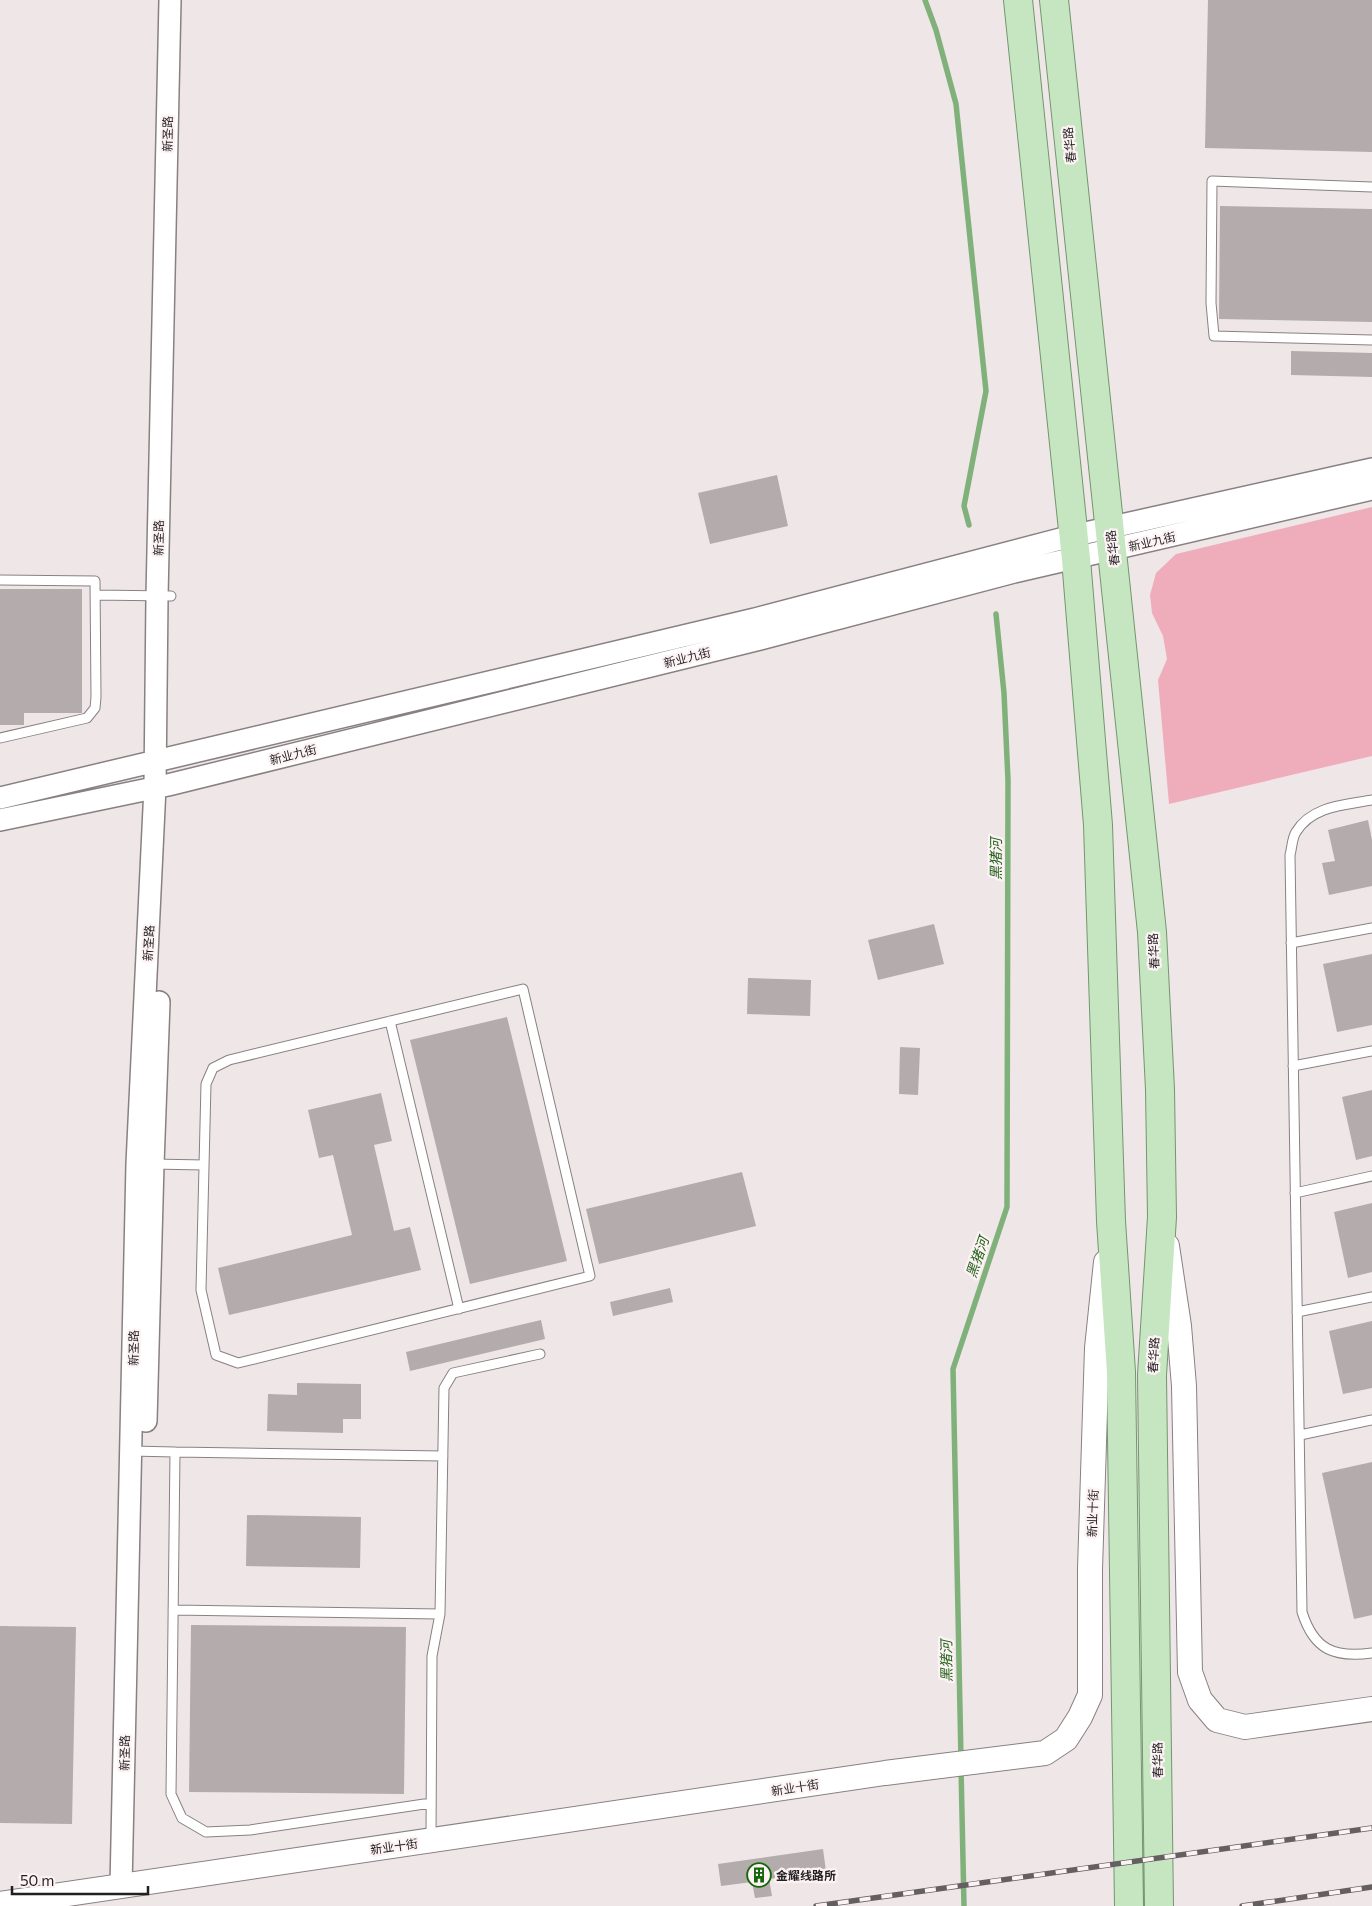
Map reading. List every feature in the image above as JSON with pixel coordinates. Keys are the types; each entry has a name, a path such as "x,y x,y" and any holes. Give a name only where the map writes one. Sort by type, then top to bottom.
{"main road":[{"path":"1018,0 1074,547 1098,825 1111,1221 1121,1372 1129,1906"},
{"name":"春华路","path":"1054,0 1152,932 1160,1089 1162,1217 1152,1375 1159,1906"},
{"path":"1162,1217 1180,1326 1184,1386 1190,1672 1200,1700 1218,1720 1245,1727 1372,1710"},
{"name":"新业十街","path":"0,1904 885,1773 1045,1753 1066,1739 1080,1717 1090,1695 1090,1569 1097,1348 1111,1221"}],"street":[{"name":"新圣路","path":"128,1885 145,1164 162,786 170,0"},
{"name":"新圣路","path":"164,596 183,0"},
{"name":"新业九街","path":"1111,539 1372,469"},
{"name":"新业九街","path":"0,798 746,621 1074,547 1372,489"},
{"name":"新业九街","path":"0,820 162,786 760,638 1005,575 1074,547"}],"lane":[{"path":"1372,187 1212,181 1210,303 1214,336 1372,340"},
{"path":"0,580 95,580 95,708 87,718 0,738"},
{"path":"95,595 164,596"},
{"path":"1372,800 1324,809 1308,818 1294,833 1290,855 1302,1612 1308,1629 1320,1644 1338,1654 1352,1656 1372,1653"},
{"path":"1292,943 1372,928"},
{"path":"523,989 590,1276 238,1363 216,1355 201,1290 204,1166 206,1084 212,1068 229,1060 523,989"},
{"path":"390,1021 459,1309"},
{"path":"1293,1066 1372,1051"},
{"path":"145,1164 204,1166"},
{"path":"1295,1193 1372,1176"},
{"path":"1297,1312 1372,1297"},
{"path":"431,1841 432,1656 440,1614 444,1388 453,1374 540,1354"},
{"path":"1300,1435 1372,1420"},
{"path":"138,1451 443,1456"},
{"path":"175,1452 171,1794 182,1818 206,1832 242,1830 431,1803"},
{"path":"173,1610 440,1614"}],"shaded area":[{"path":"1372,507 1372,756 1169,804 1158,680 1167,659 1163,636 1152,613 1150,595 1156,573 1176,554"}],"building":[{"path":"1208,0 1372,0 1372,152 1205,148"},
{"path":"1220,206 1372,209 1372,322 1219,319"},
{"path":"1291,351 1372,353 1372,377 1291,375"},
{"path":"777,475 788,526 710,544 698,493"},
{"path":"0,589 82,589 82,713 24,713 24,725 0,725"},
{"path":"1368,820 1372,840 1372,886 1329,895 1322,863 1335,861 1328,830"},
{"path":"934,924 944,964 878,980 868,940"},
{"path":"1372,954 1372,1025 1337,1032 1323,964"},
{"path":"748,978 811,980 810,1016 747,1014"},
{"path":"507,1017 567,1261 470,1284 410,1040"},
{"path":"900,1047 920,1048 918,1095 899,1094"},
{"path":"1372,1090 1372,1156 1356,1160 1342,1097"},
{"path":"381,1093 392,1141 374,1145 394,1231 410,1227 421,1270 229,1315 218,1268 352,1235 333,1155 319,1158 308,1110"},
{"path":"742,1172 756,1226 599,1264 586,1209"},
{"path":"1372,1203 1372,1272 1348,1278 1334,1212"},
{"path":"670,1288 673,1302 613,1316 610,1302"},
{"path":"541,1320 545,1339 410,1371 406,1352"},
{"path":"1372,1321 1372,1388 1343,1394 1329,1331"},
{"path":"297,1383 361,1384 361,1419 343,1419 343,1433 267,1431 268,1394 297,1395"},
{"path":"1372,1462 1372,1615 1354,1619 1322,1473"},
{"path":"247,1515 361,1517 360,1568 246,1566"},
{"path":"191,1625 406,1627 404,1794 189,1792"},
{"path":"0,1626 76,1627 72,1824 0,1823"},
{"name":"金耀线路所","path":"823,1849 826,1871 769,1879 772,1896 755,1898 752,1882 721,1886 718,1864"}],"waterway":[{"path":"925,0 936,30 956,104 986,391 964,506 969,525"},
{"name":"黑猪河","path":"961,1759 953,1369 1007,1207 1008,780 1004,693 996,614"},
{"name":"黑猪河","path":"961,1768 964,1906"}],"railway":[{"path":"816,1906 1372,1828"},
{"path":"1242,1906 1372,1887"}],"place":[{"name":"金耀线路所","path":"759,1875"}]}
